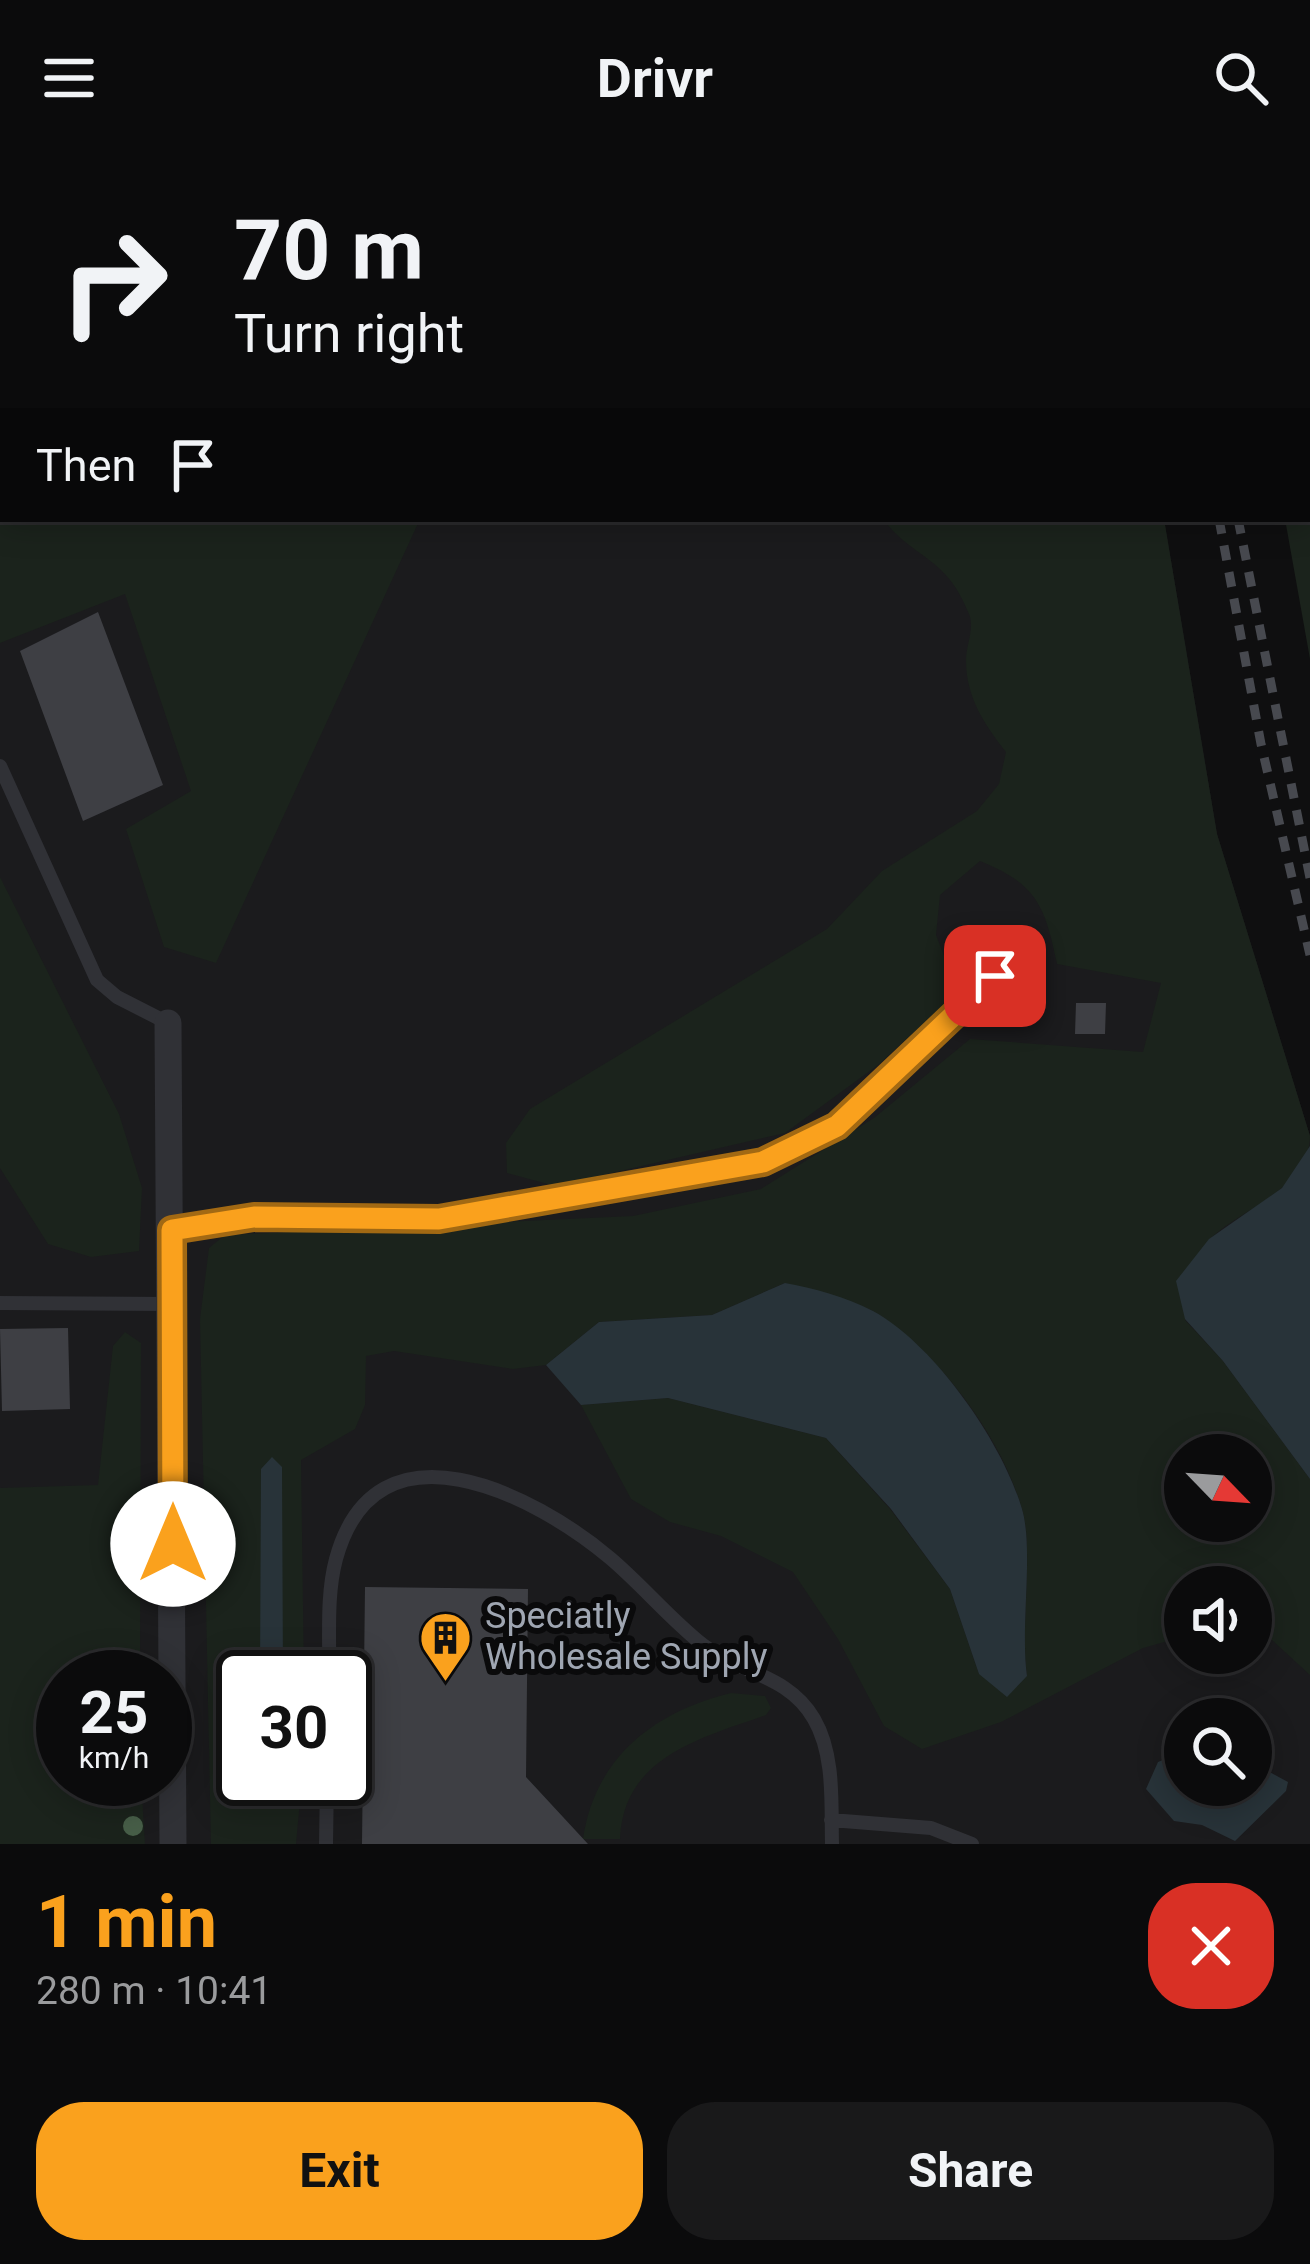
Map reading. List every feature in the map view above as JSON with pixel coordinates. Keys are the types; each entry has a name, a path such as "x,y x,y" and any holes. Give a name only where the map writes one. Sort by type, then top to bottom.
{"street":[{"path":"168,1023 173,1844"}],"lane":[{"path":"0,766 98,980 117,998 168,1023"},
{"path":"172,1230 254,1217 439,1219 763,1162 837,1126 995,976"},
{"path":"0,1303 172,1304"},
{"path":"330,1650 335,1562 347,1528 368,1502 395,1483 428,1474 471,1480 524,1499 571,1528 704,1646 786,1685 814,1718 825,1746 832,1844"},
{"path":"326,1844 327,1806"},
{"path":"831,1820 931,1828 971,1844"}],"shaded area":[{"path":"0,522 1165,522 1217,834 1310,1136 1310,1844 0,1844"},
{"path":"0,522 419,522 216,963 164,947 126,829 191,791 125,594 0,643"},
{"path":"886,522 1165,522 1217,834 1310,1136 1307,1154 1287,1184 1207,1244 1185,1320 1223,1361 1310,1479 1310,1675 1272,1640 1272,1566 1164,1566 1164,1642 1143,1648 1001,1722 922,1749 884,1726 838,1639 793,1572 721,1536 670,1522 631,1499 581,1405 668,1398 826,1438 890,1509 950,1589 979,1674 1027,1675 1025,1526 1012,1482 985,1427 926,1354 881,1316 785,1283 712,1315 599,1322 546,1365 513,1369 394,1351 366,1356 365,1405 355,1429 301,1460 304,1650 216,1650 216,1806 300,1806 296,1844 211,1844 200,1319 209,1248 225,1235 633,1216 761,1189 874,1118 970,1039 1143,1052 1161,983 1057,964 1035,899 1014,879 980,861 940,895 936,935 958,992 878,1065 785,1133 555,1186 507,1173 506,1143 530,1109 827,929 882,871 977,811 999,784 1006,752 990,731 969,686 966,654 971,625 950,580"},
{"path":"1286,522 1310,522 1310,659"},
{"path":"0,877 119,1114 142,1188 139,1251 91,1257 48,1244 0,1168"},
{"path":"1310,1146 1310,1479 1223,1361 1185,1319 1176,1281 1209,1239 1282,1188"},
{"path":"785,1283 851,1301 896,1326 942,1371 999,1455 1022,1509 1027,1546 1027,1676 1007,1697 979,1674 950,1589 891,1509 826,1438 668,1398 581,1405 546,1365 599,1322 712,1315"},
{"path":"125,1332 141,1343 140,1650 36,1650 36,1806 143,1806 145,1844 0,1844 0,1488 98,1485 113,1346"},
{"path":"272,1457 282,1467 283,1650 260,1650 261,1469"},
{"path":"731,1693 765,1696 771,1708 766,1715 692,1743 650,1770 624,1811 620,1839 583,1839 600,1784 633,1742 677,1712"},
{"path":"1164,1760 1164,1806 1271,1806 1235,1841 1202,1825 1174,1821 1146,1789 1158,1762"},
{"path":"1272,1773 1288,1782 1272,1805"}],"building":[{"path":"98,612 163,785 83,821 20,651"},
{"path":"1076,1003 1106,1003 1105,1034 1075,1034"},
{"path":"68,1328 70,1409 2,1411 0,1329"},
{"name":"Speciatly Wholesale Supply","path":"365,1587 528,1589 526,1777 588,1844 362,1844 362,1806 372,1806 372,1650 364,1650"}],"railway":[{"path":"1220,522 1261,744 1310,955"},
{"path":"1239,522 1310,878"}],"place":[{"name":"Speciatly Wholesale Supply","path":"446,1683"}],"route":[{"path":"173,1544 172,1230 254,1217 439,1219 763,1162 837,1126 937,1026 995,976"}]}
